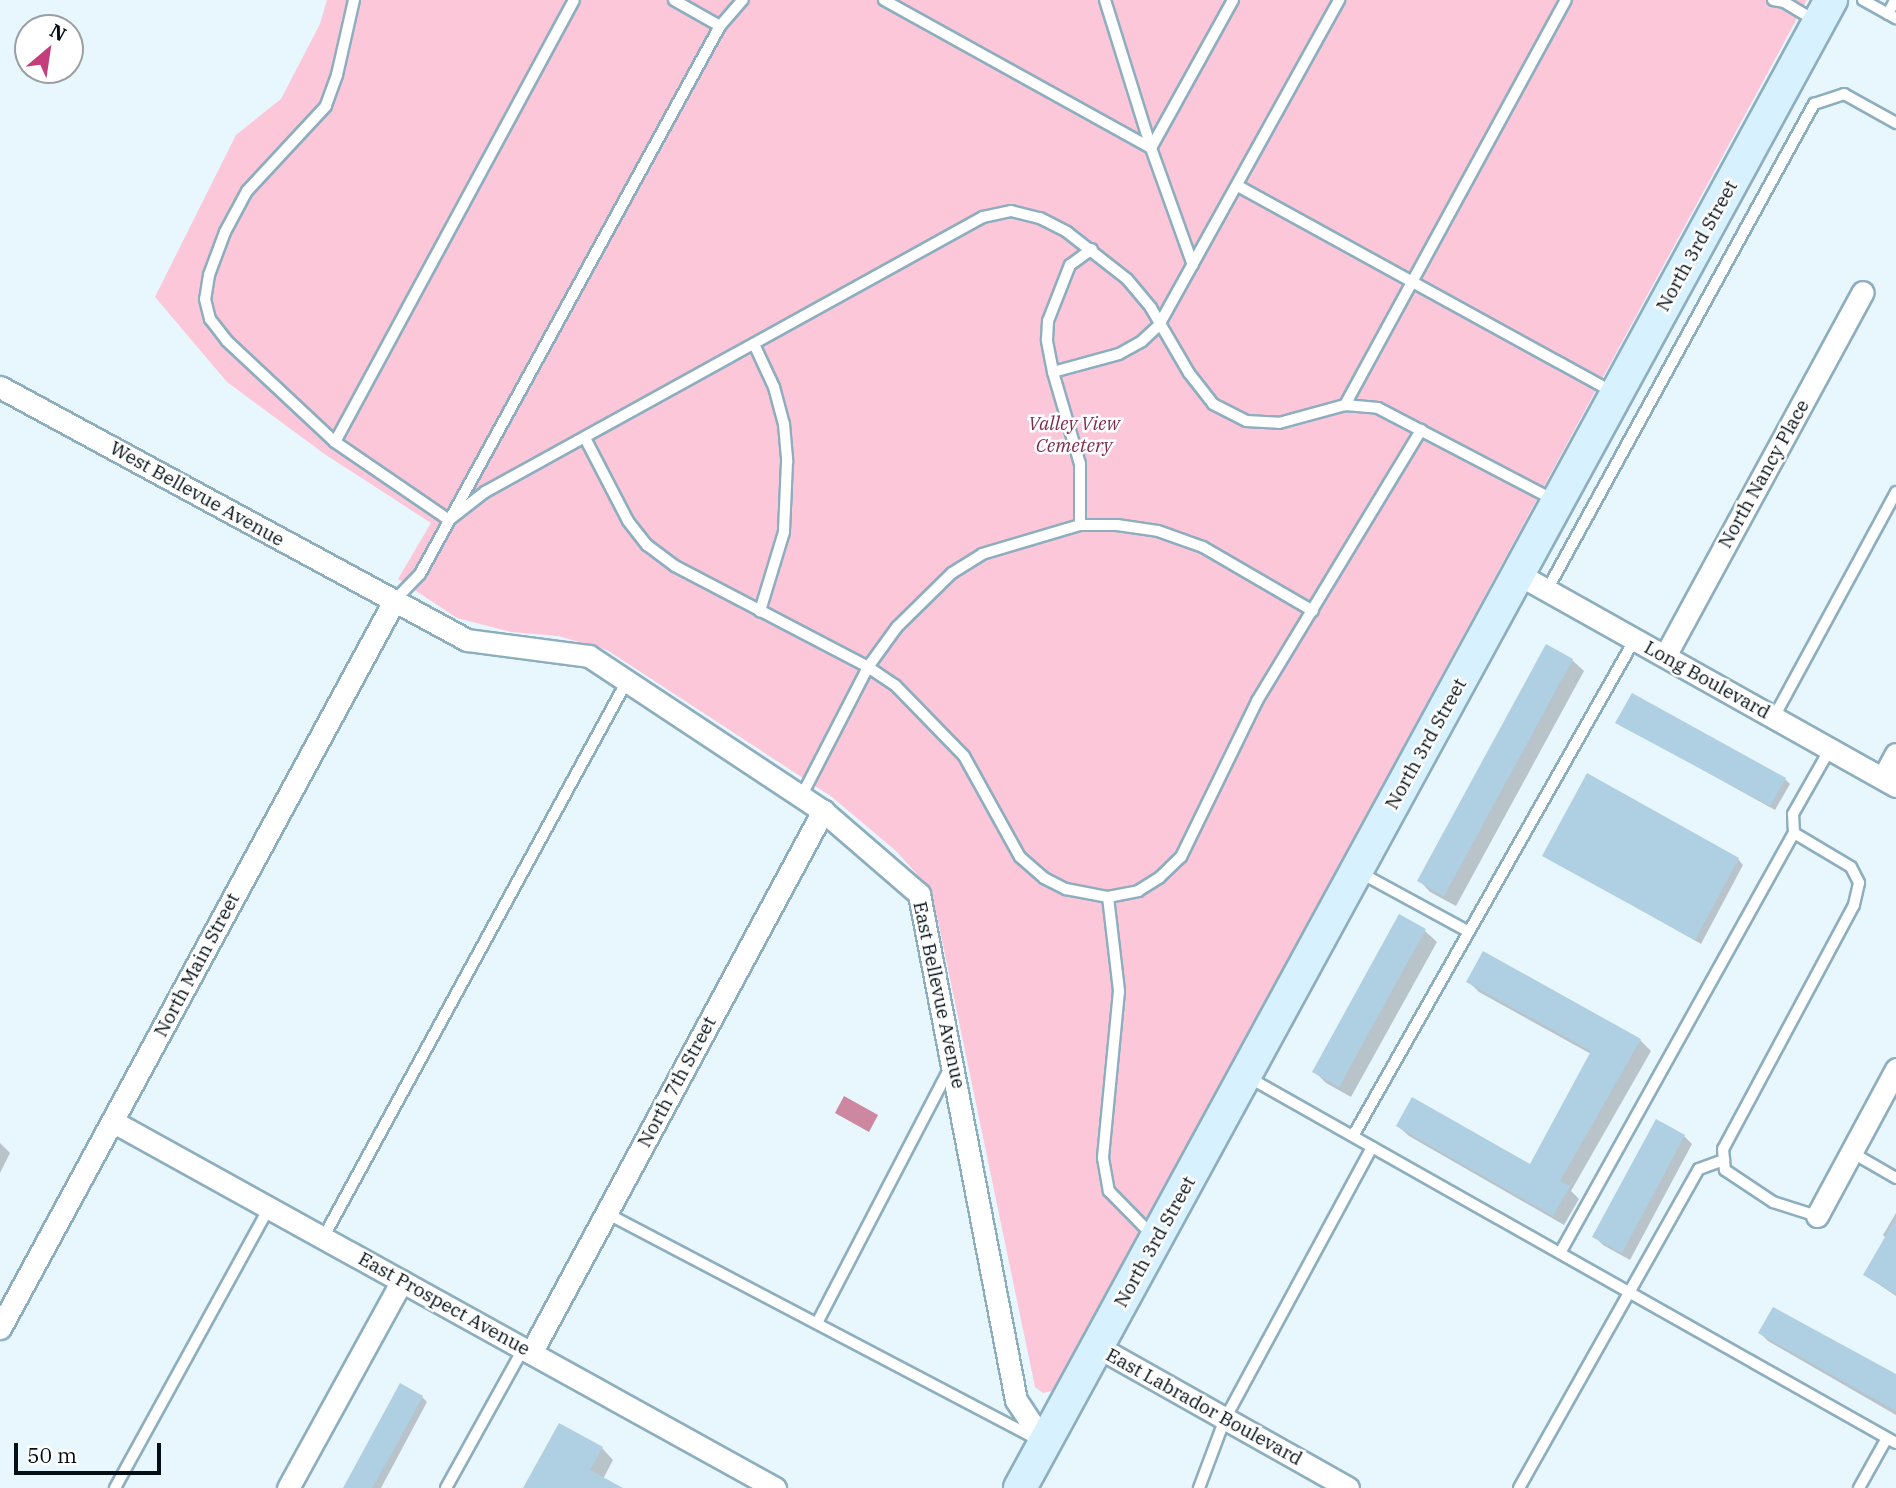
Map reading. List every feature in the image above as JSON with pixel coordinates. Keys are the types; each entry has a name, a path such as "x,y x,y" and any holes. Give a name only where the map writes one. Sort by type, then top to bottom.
{"main road":[{"name":"North 3rd Street","path":"1020,1488 1824,11"}],"street":[{"name":"North Nancy Place","path":"1665,656 1863,292"},
{"name":"West Bellevue Avenue","path":"0,387 394,601"},
{"name":"Long Boulevard","path":"1518,574 1889,782"},
{"name":"East Bellevue Avenue","path":"394,601 467,640 589,656 823,811 919,894 1016,1400 1045,1444"},
{"name":"North Main Street","path":"0,1328 394,601"},
{"path":"1889,782 1896,754"},
{"name":"North 7th Street","path":"527,1351 607,1213 823,811"},
{"path":"1817,1216 1896,1069"},
{"name":"East Prospect Avenue","path":"112,1121 775,1488"},
{"path":"288,1488 402,1281"},
{"name":"East Labrador Boulevard","path":"1098,1347 1348,1488"}],"lane":[{"path":"354,0 337,75 326,106 247,191 225,232 209,275 205,299 210,319 227,341 335,442 449,520"},
{"path":"335,442 574,0"},
{"path":"674,0 720,26"},
{"path":"394,601 420,574 720,26 743,0"},
{"path":"884,0 1152,148"},
{"path":"1105,0 1193,265"},
{"path":"1152,148 1233,0"},
{"path":"1053,372 1119,354 1142,341 1159,325 1339,0"},
{"path":"1345,405 1566,0"},
{"path":"1782,0 1824,11"},
{"path":"1863,0 1892,16 1895,0"},
{"path":"1547,590 1814,104 1844,94 1896,123"},
{"path":"1238,186 1616,394"},
{"path":"449,520 485,492 983,217 1010,211 1040,218 1092,249 1127,279 1151,308 1159,325 1213,404 1246,421 1279,424 1345,405 1378,408 1558,502"},
{"path":"1080,525 1080,464 1053,372 1047,340 1053,302 1070,265 1092,249"},
{"path":"754,344 775,387 787,462 784,532 760,611"},
{"path":"585,438 628,521 647,545 675,566 868,667 904,694 964,756 1020,857 1044,878 1066,889 1108,897 1138,891 1159,878 1181,857 1257,701 1421,430"},
{"path":"1774,717 1896,492"},
{"path":"801,797 868,667 897,627 952,573 982,554 1080,525 1116,525 1158,531 1203,547 1313,611"},
{"path":"1353,1136 1635,639"},
{"path":"323,1238 627,681"},
{"path":"1560,1253 1794,833 1793,814 1830,749"},
{"path":"1794,833 1851,867 1859,883 1854,905 1723,1149 1725,1170 1773,1202 1817,1216"},
{"path":"1357,871 1469,932"},
{"path":"1108,897 1119,992 1103,1158 1109,1191 1156,1239"},
{"path":"817,1324 953,1062"},
{"path":"1245,1075 1891,1441 1859,1488"},
{"path":"1199,1488 1225,1419 1372,1147"},
{"path":"1852,1152 1896,1178"},
{"path":"1519,1488 1699,1169 1724,1160"},
{"path":"115,1488 269,1208"},
{"path":"607,1213 1045,1444"},
{"path":"446,1488 527,1351"}],"green space":[{"name":"Valley View Cemetery","path":"327,0 1807,0 1055,1390 1043,1393 1035,1387 937,916 924,882 896,851 832,797 607,650 558,636 511,632 457,618 398,579 431,523 326,455 227,382 155,297 236,135 281,99 320,24"}],"shaded area":[{"path":"844,1096 878,1115 869,1132 835,1113"}],"building":[{"path":"1546,644 1573,659 1444,896 1417,881"},
{"path":"1632,693 1786,778 1770,806 1615,723"},
{"path":"1587,773 1739,858 1695,940 1542,856"},
{"path":"1399,914 1426,929 1339,1087 1312,1072"},
{"path":"1483,951 1641,1039 1560,1181 1570,1186 1553,1216 1396,1126 1412,1097 1530,1164 1591,1051 1466,982"},
{"path":"1656,1119 1685,1135 1622,1253 1592,1237"},
{"path":"1896,1218 1896,1294 1863,1275"},
{"path":"1773,1307 1896,1374 1896,1411 1758,1333"},
{"path":"400,1383 423,1396 372,1488 343,1488"},
{"path":"559,1423 603,1447 590,1470 623,1488 523,1488"}]}
